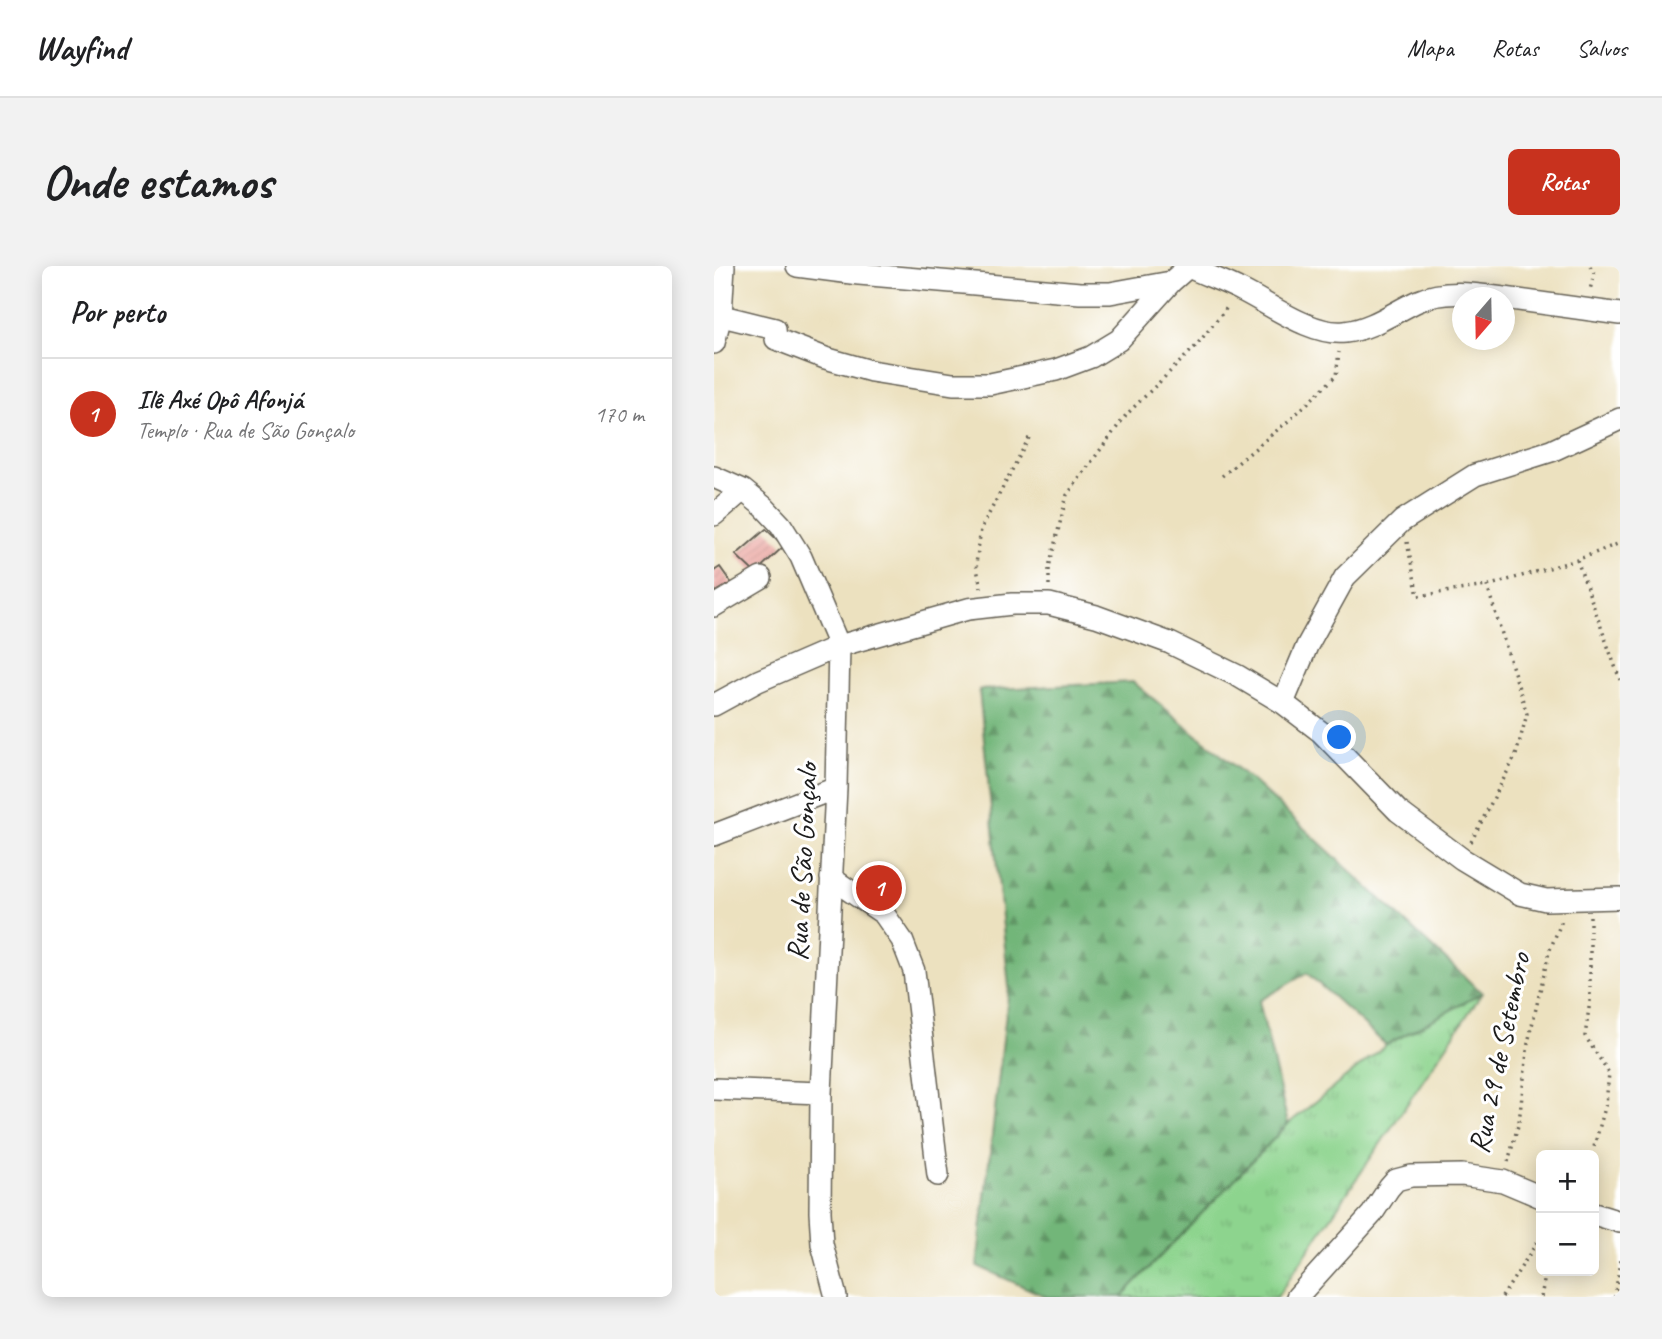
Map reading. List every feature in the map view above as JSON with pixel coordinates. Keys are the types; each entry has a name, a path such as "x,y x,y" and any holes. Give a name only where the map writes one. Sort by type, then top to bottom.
{"street":[{"path":"714,343 724,266"},
{"path":"797,266 1080,293 1110,293 1171,282"},
{"path":"717,315 775,329 776,339 824,358 871,371 954,384 990,384 1056,370 1091,357 1119,340 1188,266 1305,323 1342,333 1376,323 1421,300 1452,294"},
{"path":"1515,299 1620,314"},
{"path":"1283,703 1307,646 1345,578 1402,521 1475,475 1551,451 1620,419"},
{"name":"Rua de São Gonçalo","path":"714,477 743,490 781,525 801,557 839,646 836,788 821,1093 820,1212 822,1244 836,1297"},
{"path":"714,515 743,490"},
{"path":"714,606 761,578"},
{"path":"714,705 758,681 839,646 968,609 1049,604 1096,616 1170,643 1238,676 1283,703 1321,732 1398,811 1462,859 1520,894 1546,900 1620,898"},
{"path":"714,835 836,788"},
{"path":"831,878 884,914 902,940 914,971 938,1175"},
{"path":"714,1089 821,1093"},
{"path":"1297,1297 1372,1214 1396,1180 1411,1176 1462,1175 1503,1181"},
{"name":"Rua 29 de Setembro","path":"1503,1181 1536,1195"},
{"path":"1599,1216 1620,1223"}],"path":[{"path":"1586,309 1594,273 1590,266"},
{"path":"1049,604 1049,567 1067,495 1126,415 1195,347 1242,290"},
{"path":"1222,476 1293,417 1336,376 1342,333"},
{"path":"985,607 976,564 981,528 1031,434"},
{"path":"1402,521 1418,596 1487,586 1620,544"},
{"path":"1577,559 1620,680"},
{"path":"1477,829 1516,755 1527,714 1487,586"},
{"path":"1580,900 1590,1001 1585,1035 1609,1073 1606,1104 1594,1147"},
{"name":"Rua 29 de Setembro","path":"1503,1181 1519,1122 1528,1043 1549,952 1580,900"},
{"path":"1502,1297 1536,1244"},
{"path":"1615,1297 1620,1260"},
{"path":"1541,1297 1545,1276"}],"green space":[{"path":"1133,682 1255,783 1482,993 1386,1045 1307,973 1259,1001 1288,1124 1121,1297 1047,1297 977,1266 1009,987 979,690"},
{"path":"1482,993 1277,1297 1121,1297 1288,1124 1386,1045"}],"building":[{"path":"766,529 784,546 755,573 736,555"},
{"path":"720,567 737,591 722,601 714,589 714,571"}],"place":[{"name":"Ilê Axé Opô Afonjá","path":"879,888"}]}
